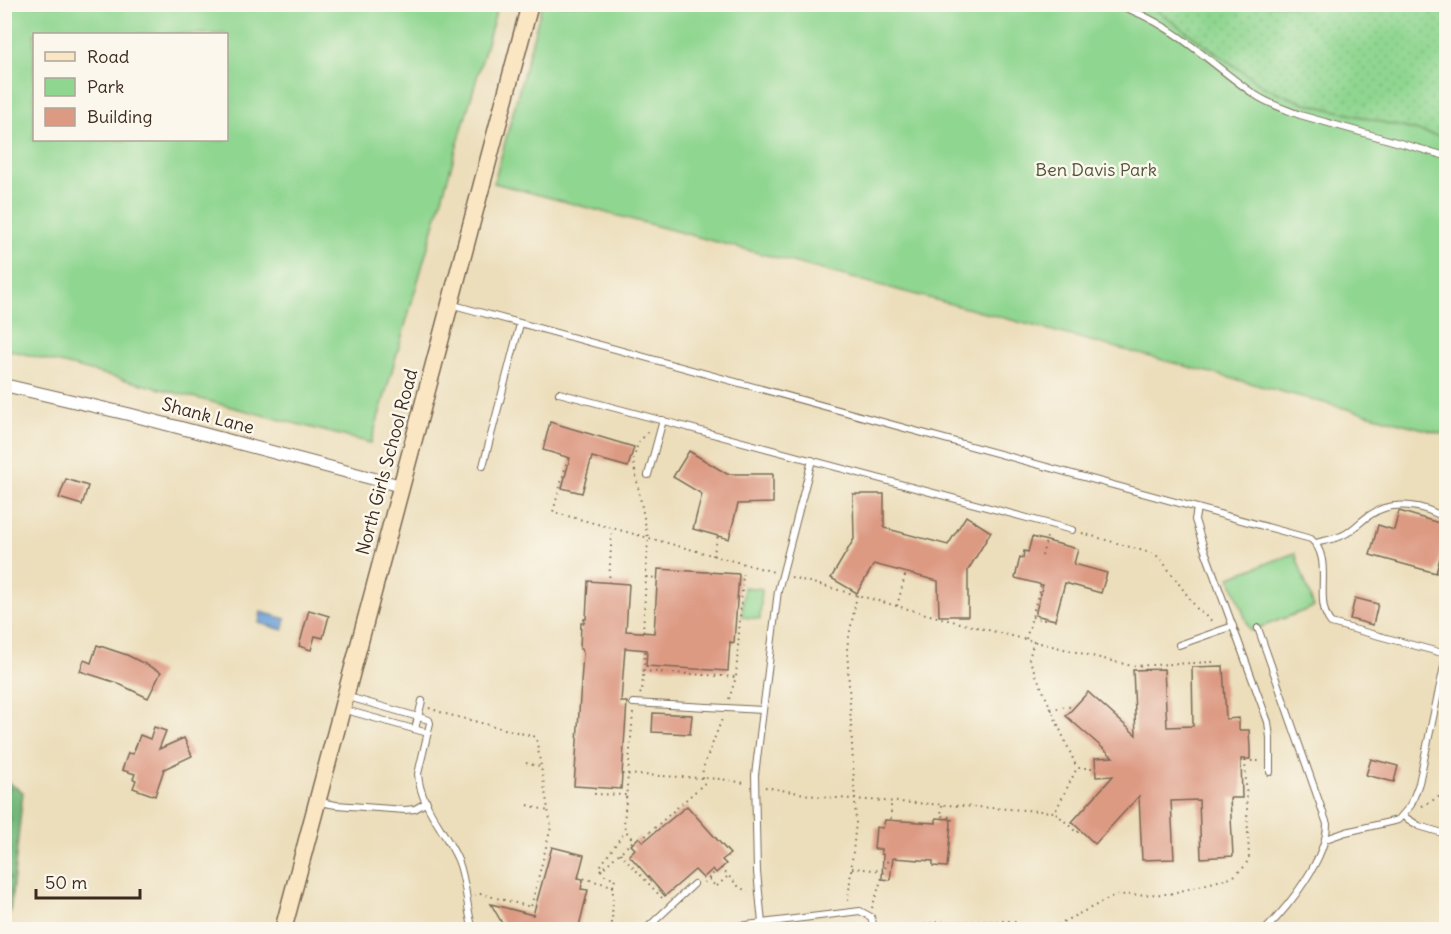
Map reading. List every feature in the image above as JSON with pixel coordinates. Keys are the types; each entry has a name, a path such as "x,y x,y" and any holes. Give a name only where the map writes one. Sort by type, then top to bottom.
{"main road":[{"name":"North Girls School Road","path":"283,930 530,4"}],"street":[{"name":"Shank Lane","path":"4,385 128,414 401,486"}],"lane":[{"path":"1115,4 1155,20 1177,34 1255,96 1278,107 1446,156"},
{"path":"449,304 1311,539 1321,553 1325,613 1331,623 1446,657 1419,783 1411,806 1403,816 1393,822 1346,832 1326,839"},
{"path":"483,466 520,324"},
{"path":"559,393 1072,530"},
{"path":"648,475 663,420"},
{"path":"762,923 758,891 755,785 771,635 782,574 812,460"},
{"path":"1316,543 1346,534 1369,515 1389,507 1407,505 1417,507 1446,519"},
{"path":"1197,508 1195,519 1268,722 1270,772"},
{"path":"1179,645 1233,626"},
{"path":"1258,628 1326,818 1326,839 1306,877 1265,930"},
{"path":"343,702 429,720 418,782 457,858 473,930"},
{"path":"343,702 428,733"},
{"path":"415,729 422,703"},
{"path":"633,703 763,710"},
{"path":"317,801 336,805 405,810 415,809 427,802"},
{"path":"1403,816 1419,826 1446,834"},
{"path":"645,930 698,884"},
{"path":"705,930 860,911 869,915 874,921 875,930"},
{"path":"771,922 772,930"}],"path":[{"path":"642,632 648,538 633,461 638,443 647,432 663,420"},
{"path":"568,458 552,512 897,606 1132,666 1213,662 1213,666"},
{"path":"1042,556 1050,524"},
{"path":"609,583 612,528"},
{"path":"1072,530 1154,554 1160,558 1205,617 1218,624 1233,626"},
{"path":"713,556 718,536"},
{"path":"897,606 906,572"},
{"path":"702,778 703,768 734,687 743,574"},
{"path":"646,577 658,578"},
{"path":"1026,639 1041,584"},
{"path":"847,913 856,822 847,657 850,624 857,595"},
{"path":"1032,616 1044,620 1044,618"},
{"path":"1034,641 1029,659 1077,768"},
{"path":"617,930 612,924 615,878 606,876 598,868 625,830 633,703 642,691 645,650"},
{"path":"643,671 736,677"},
{"path":"422,703 446,714 536,737 551,826 531,907 481,894 466,895"},
{"path":"1051,710 1066,706 1074,708"},
{"path":"1047,930 1116,895 1157,895 1179,892 1233,877 1248,861 1249,852 1245,760 1270,761"},
{"path":"526,763 541,767"},
{"path":"1077,768 1095,768"},
{"path":"1055,812 1077,768"},
{"path":"622,774 708,778 808,795 1055,812 1077,833 1080,830"},
{"path":"641,840 708,778"},
{"path":"595,787 595,794 627,795"},
{"path":"1403,816 1446,793"},
{"path":"891,802 891,819"},
{"path":"528,805 548,811"},
{"path":"942,805 941,816 952,817 952,823 950,823"},
{"path":"601,870 634,841 625,830"},
{"path":"620,853 664,900 671,894"},
{"path":"869,915 888,859"},
{"path":"722,868 744,891 758,891"},
{"path":"852,868 885,871"},
{"path":"698,884 716,872"},
{"path":"578,876 613,885"},
{"path":"708,879 716,886 728,876"},
{"path":"500,907 502,899"},
{"path":"901,930 936,922 1011,921 1041,930"}],"green space":[{"path":"4,5 498,5 371,443 5,349"},
{"name":"Ben Davis Park","path":"542,5 1149,5 1264,87 1301,102 1446,138 1446,435 494,183"},
{"path":"1149,5 1446,5 1446,138 1301,102 1264,87"},
{"path":"1295,553 1314,607 1250,631 1230,577"},
{"path":"744,587 762,589 760,619 742,617"},
{"path":"4,780 23,792 10,913 4,910"}],"water":[{"path":"261,612 286,619 283,630 259,623"}],"building":[{"path":"550,422 634,447 628,467 592,457 582,493 562,488 570,458 543,450"},
{"path":"689,451 727,474 773,474 773,503 738,504 729,539 693,529 702,494 673,477"},
{"path":"66,479 88,486 82,505 59,498"},
{"path":"853,494 884,494 884,528 948,545 966,516 991,532 968,570 968,616 939,616 938,581 874,564 857,593 831,578 854,539"},
{"path":"1399,511 1446,525 1446,535 1436,573 1370,555 1378,525 1394,530"},
{"path":"1032,537 1078,549 1074,564 1107,573 1101,593 1065,583 1055,620 1035,615 1043,585 1015,578 1020,557 1023,558 1024,551 1028,552"},
{"path":"658,569 739,574 734,643 730,642 728,671 646,666 647,650 625,648 621,702 627,702 621,789 574,786 583,653 580,649 581,623 584,623 586,619 588,581 629,584 626,631 654,633"},
{"path":"1355,598 1378,604 1373,625 1350,619"},
{"path":"309,610 329,616 323,638 315,636 311,650 299,646"},
{"path":"97,645 127,655 161,672 148,698 117,683 80,671 84,660 91,663"},
{"path":"1223,666 1226,719 1239,718 1239,730 1249,730 1250,749 1250,759 1241,759 1242,798 1230,798 1233,856 1201,858 1199,800 1171,801 1174,859 1142,860 1139,796 1095,844 1072,822 1113,776 1096,777 1095,758 1113,757 1066,716 1088,692 1136,735 1133,670 1164,669 1167,727 1193,726 1192,667"},
{"path":"653,713 692,715 690,734 652,732"},
{"path":"154,727 166,731 159,749 184,738 192,756 164,769 155,796 133,788 136,780 133,779 135,774 122,770 128,753 133,754 140,735 150,739"},
{"path":"1371,759 1398,766 1394,782 1366,775"},
{"path":"687,806 730,854 722,860 726,864 716,873 713,869 703,878 695,870 665,896 629,855 635,849 631,845 639,837 643,842"},
{"path":"936,818 950,819 951,823 947,867 933,866 933,861 893,858 890,880 882,879 883,854 881,854 881,849 874,849 876,827 883,828 885,820 936,823"},
{"path":"552,847 584,855 578,878 583,879 581,889 588,890 578,930 506,930 491,904 533,915"}]}
